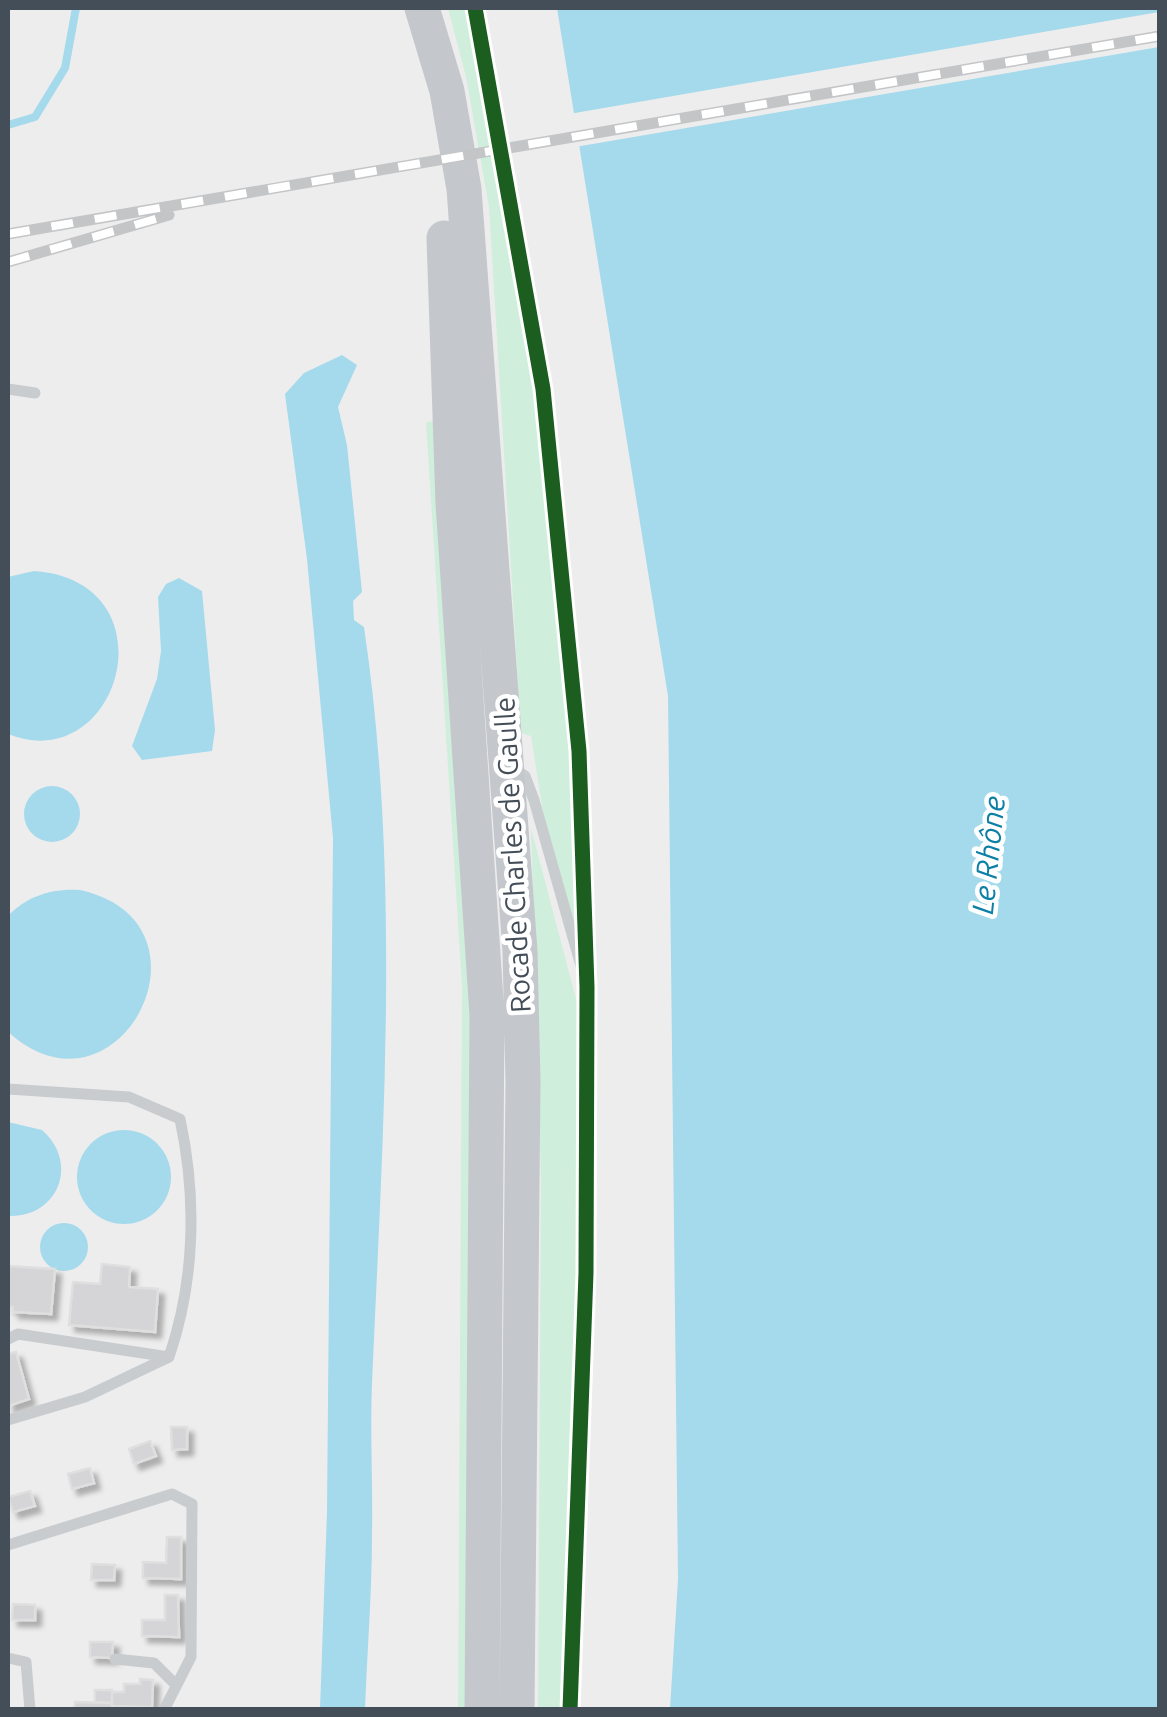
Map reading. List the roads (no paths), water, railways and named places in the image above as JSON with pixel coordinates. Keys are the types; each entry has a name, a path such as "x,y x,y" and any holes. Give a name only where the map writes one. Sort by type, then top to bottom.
{"main road":[{"name":"Rocade Charles de Gaulle","path":"397,8 427,110 442,210 454,502 485,955 482,1710"},
{"name":"Rocade Charles de Gaulle","path":"422,8 447,91 464,188 508,766 523,1081 517,1710"}],"lane":[{"path":"8,389 35,393"},
{"path":"508,766 526,776 587,987"},
{"path":"8,1089 129,1096 180,1120 192,1177 185,1312 169,1358 85,1397 8,1420"},
{"path":"8,1339 18,1334 169,1358"},
{"path":"8,1545 172,1494 192,1504 191,1657 164,1710"},
{"path":"8,1658 26,1662 30,1710"},
{"path":"115,1659 154,1662 175,1684"}],"water":[{"name":"Le Rhône","path":"557,8 1159,8 1159,1709 670,1709 678,1579 668,696"},
{"path":"342,355 357,365 338,407 347,445 362,592 353,601 354,620 364,627 375,721 386,909 365,1710 320,1709 327,1512 333,838 307,559 285,394 304,373"},
{"path":"34,571 78,583 105,607 118,639 116,673 103,705 80,729 47,740 8,734 8,577"},
{"path":"179,578 202,591 215,730 212,751 142,760 132,746 157,679 161,651 158,597 166,584"},
{"path":"52,786 72,794 80,814 72,834 52,842 32,834 24,814 32,794"},
{"path":"80,890 123,909 146,940 151,975 140,1011 118,1039 87,1056 49,1056 8,1032 8,916 41,895"},
{"path":"8,1122 42,1130 54,1143 61,1172 51,1198 40,1208 8,1216"},
{"path":"124,1130 142,1133 157,1144 168,1159 168,1195 157,1210 142,1221 124,1224 106,1221 91,1210 80,1195 77,1177 80,1159 91,1144 106,1133"},
{"path":"64,1223 81,1230 88,1247 81,1264 64,1271 47,1264 40,1247 47,1230"}],"waterway":[{"path":"8,125 35,117 65,68 76,8"}],"railway":[{"path":"8,234 1160,36"},
{"path":"8,262 169,215"}]}
